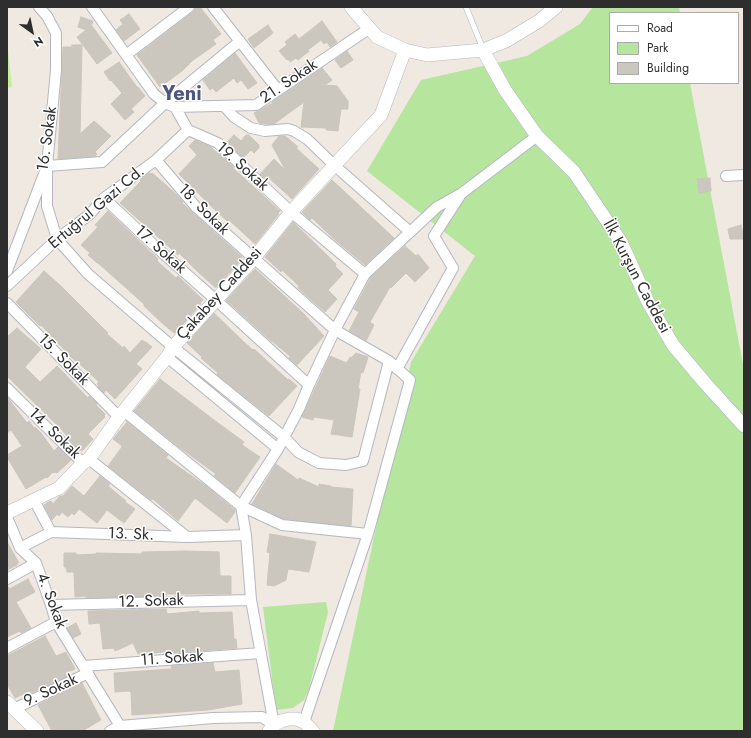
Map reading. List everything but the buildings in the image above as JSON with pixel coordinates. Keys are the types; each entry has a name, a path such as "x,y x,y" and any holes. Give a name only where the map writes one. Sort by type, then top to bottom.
{"street":[{"name":"16. Sokak","path":"7,271 47,166 56,70 56,33 47,16 39,7"},
{"path":"92,7 154,94 165,103 175,107 188,130"},
{"path":"126,55 189,7"},
{"path":"213,7 278,90"},
{"path":"351,7 377,37 405,50 427,55 483,50 506,41 540,22 560,7"},
{"path":"540,22 556,7"},
{"name":"21. Sokak","path":"175,107 256,105 370,28"},
{"path":"240,41 165,103 102,162 47,166 47,206 57,239 88,274 170,352 278,449"},
{"name":"Çakabey Caddesi","path":"7,513 59,488 86,461 170,352 254,258 291,212 380,115 405,50"},
{"name":"İlk Kurşun Caddesi","path":"483,50 505,90 537,136 574,172 621,242 648,302 673,345 705,384 744,426"},
{"path":"224,106 234,117 259,130 288,129 307,139 334,165 409,231"},
{"name":"Ertuğrul Gazi Cd.","path":"7,286 57,239 89,215 104,198 156,160 188,130"},
{"name":"19. Sokak","path":"188,130 218,143 291,212 365,274"},
{"path":"271,728 261,653 251,600 246,535 241,506 278,449 299,409 335,330 365,274 409,231 437,207 462,193 537,136"},
{"name":"18. Sokak","path":"156,160 196,207 335,330 389,361 410,380 368,534"},
{"path":"726,176 744,175"},
{"path":"397,369 452,268 434,236 462,193"},
{"name":"17. Sokak","path":"104,198 158,249 309,385"},
{"name":"15. Sokak","path":"7,303 122,414 241,506 282,525 368,534"},
{"path":"170,352 284,437 298,452 319,463 346,465 363,461 389,361"},
{"name":"14. Sokak","path":"7,388 86,461 187,537"},
{"path":"34,500 51,532"},
{"name":"4. Sokak","path":"7,517 20,548 36,563 56,622 120,726"},
{"name":"13. Sk.","path":"20,548 51,532 187,537 246,535"},
{"path":"271,728 281,721 289,719 297,719 309,727 368,534"},
{"path":"7,579 36,563"},
{"name":"12. Sokak","path":"51,605 251,600"},
{"path":"7,648 56,622"},
{"name":"11. Sokak","path":"85,670 261,653"},
{"name":"9. Sokak","path":"10,705 85,670"},
{"path":"10,705 37,731"},
{"path":"110,731 120,726 213,718 262,717 271,728"}],"lane":[{"path":"466,7 483,50"}],"green space":[{"path":"593,7 679,7 680,12 609,12 609,84 690,84 744,370 744,731 333,731 411,362 475,256 367,171 421,80 527,56 580,24"},
{"path":"7,41 12,87 7,88"},
{"path":"326,602 328,612 309,689 304,700 293,708 276,710 263,607"}],"district":[{"name":"Yeni","path":"182,95"}]}
